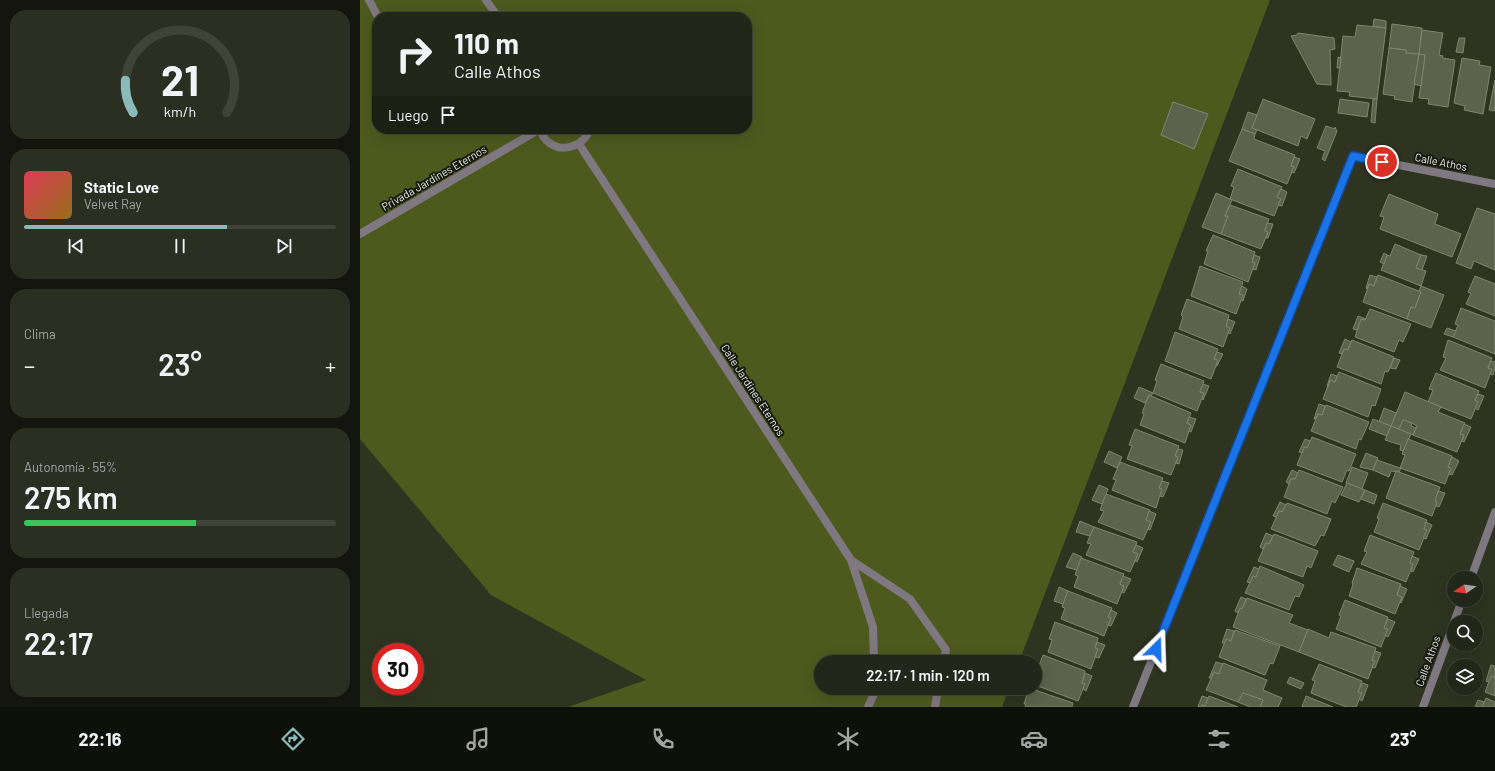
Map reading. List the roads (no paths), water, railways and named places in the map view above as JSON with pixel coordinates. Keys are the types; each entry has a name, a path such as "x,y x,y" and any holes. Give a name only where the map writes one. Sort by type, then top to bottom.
{"street":[{"path":"369,0 375,12"},
{"path":"486,0 494,12"},
{"name":"Privada Jardines Eternos","path":"360,234 531,134"},
{"path":"543,134 546,140 555,146 568,148 579,144 589,134"},
{"name":"Calle Jardines Eternos","path":"579,144 851,560 873,627 874,655"},
{"name":"Calle Athos","path":"1133,707 1353,156 1495,184"},
{"path":"1474,571 1495,512"},
{"path":"851,560 910,599 946,650 945,655"},
{"name":"Calle Athos","path":"1423,707 1447,641"},
{"path":"868,707 874,695"},
{"path":"935,707 937,695"}]}
